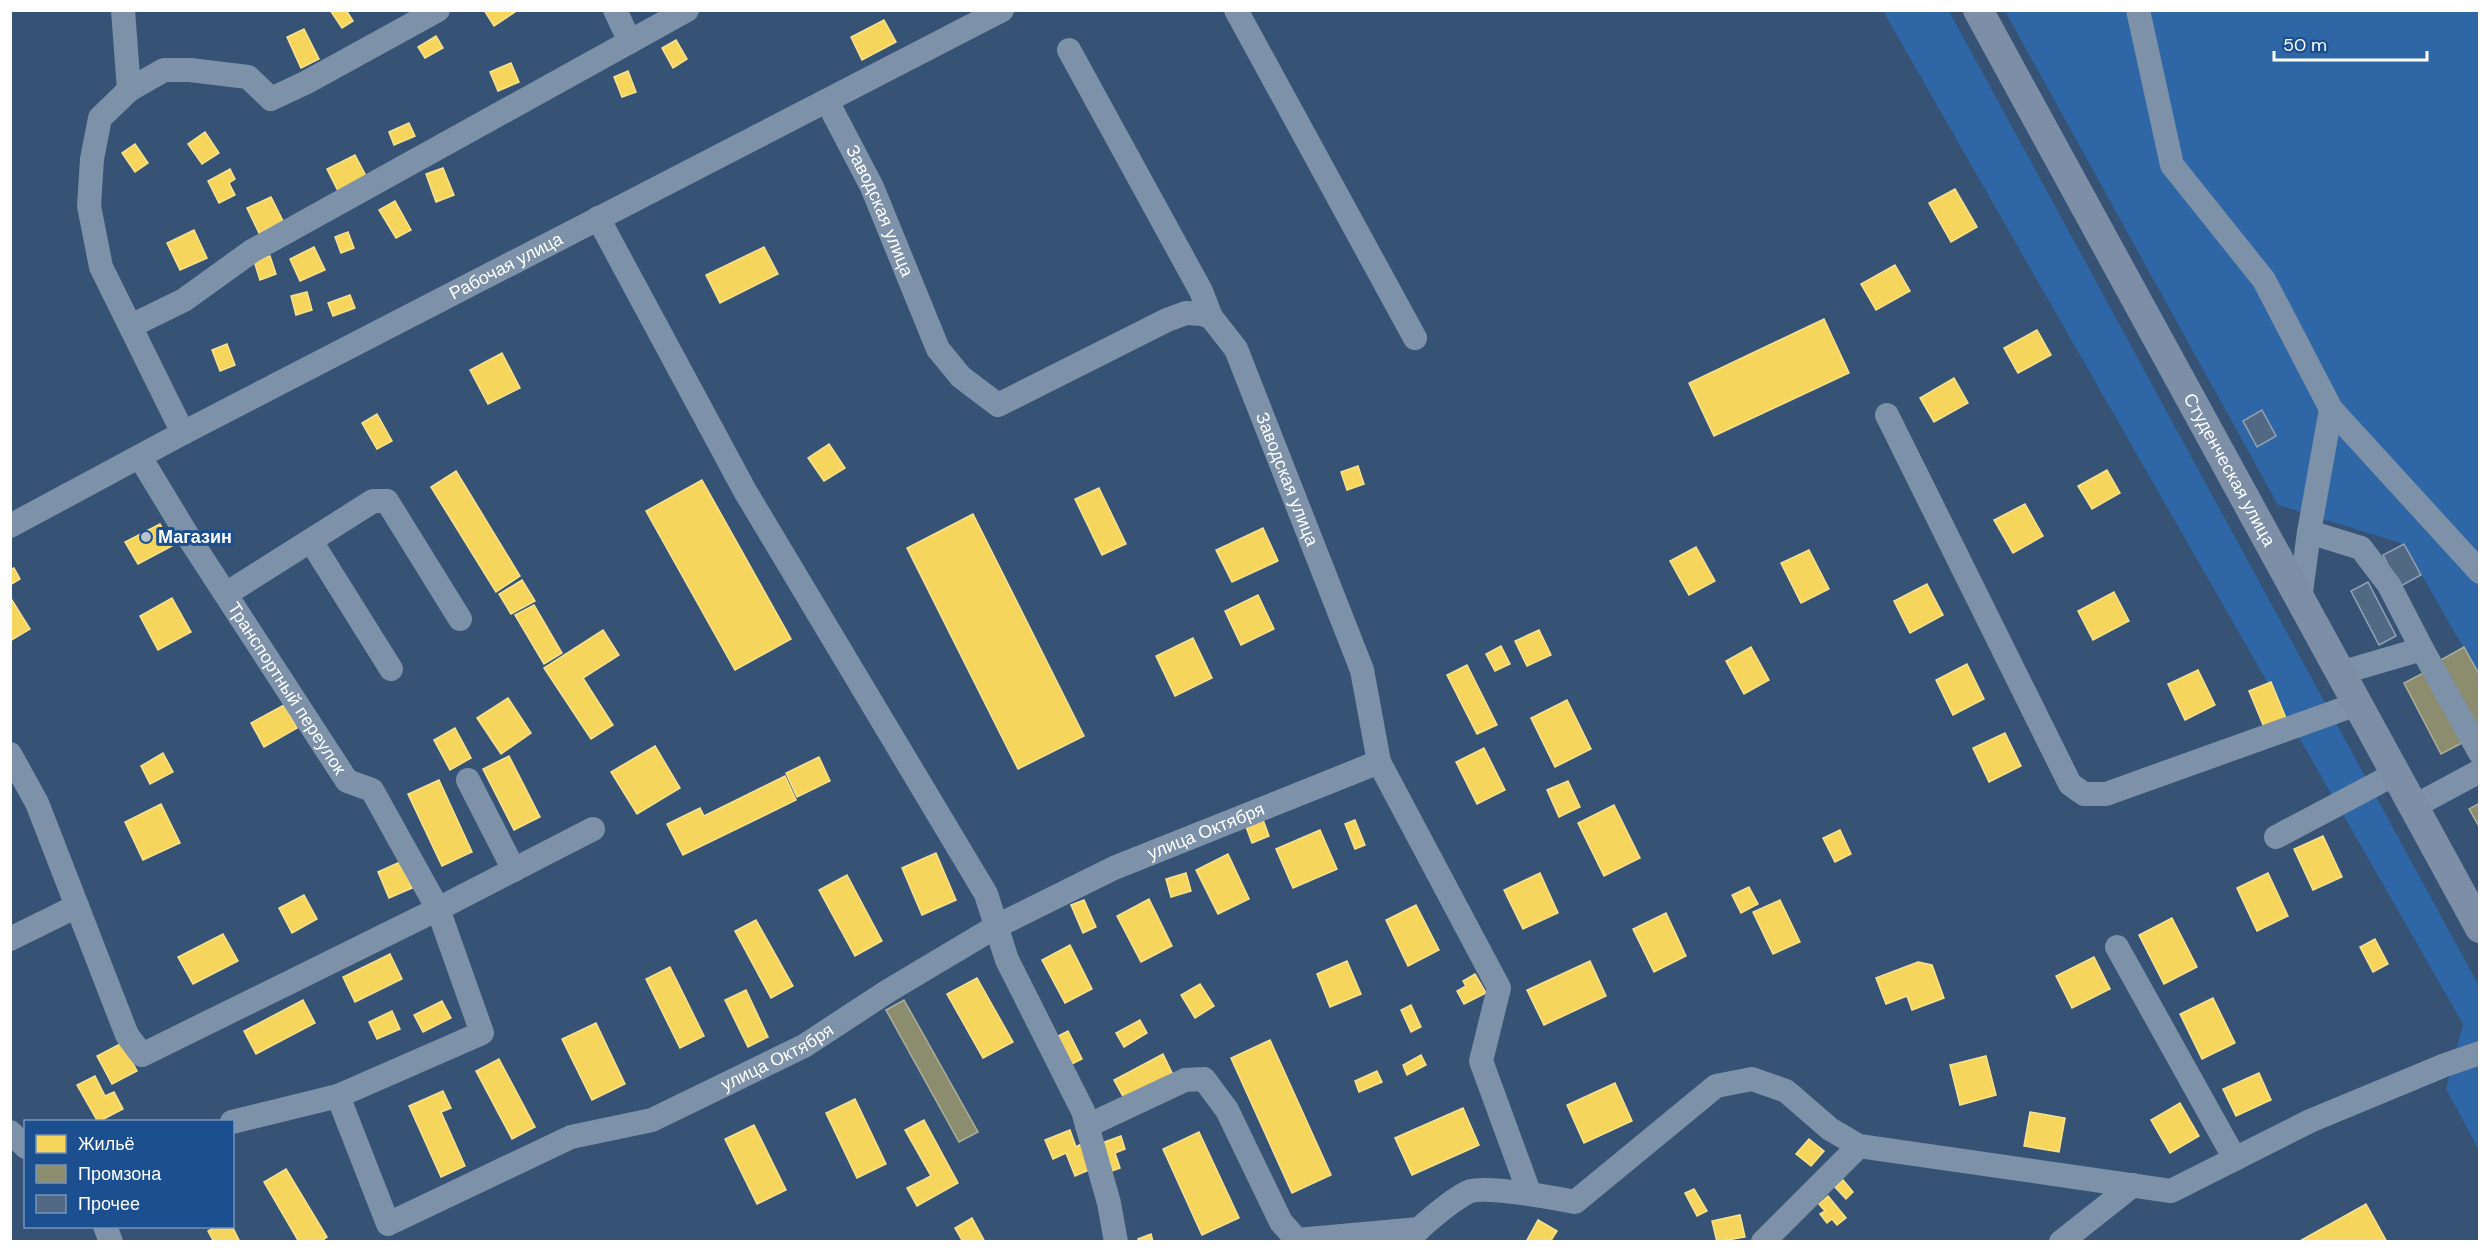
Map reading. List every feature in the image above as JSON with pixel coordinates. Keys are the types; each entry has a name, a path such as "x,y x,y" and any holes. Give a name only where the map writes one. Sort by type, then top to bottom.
{"main road":[{"name":"Студенческая улица","path":"1978,10 2480,928"}],"street":[{"path":"123,10 129,90"},
{"path":"183,433 100,267 89,206 93,159 100,118 129,90 164,70 190,70 248,77 271,99 307,82 438,10"},
{"path":"615,10 630,42"},
{"path":"131,326 184,300 252,251 687,10"},
{"name":"Рабочая улица","path":"10,526 183,433 1002,10"},
{"path":"1236,10 1415,338"},
{"path":"2138,10 2172,165 2264,280 2331,409 2480,572"},
{"path":"1069,50 1201,291 1211,317"},
{"name":"Заводская улица","path":"827,101 872,187 939,349 961,377 998,405 1167,320 1186,314 1202,314 1211,317 1236,349 1362,670 1379,762 1499,988 1481,1061 1529,1192"},
{"path":"598,219 745,491 986,894 1007,960 1083,1111 1109,1203 1116,1242"},
{"path":"2300,600 2309,532 2331,409"},
{"path":"1887,415 2070,784 2084,794 2106,794 2357,705"},
{"name":"Транспортный переулок","path":"140,457 347,781 372,790 438,909 482,1033 338,1096"},
{"path":"226,594 373,501 387,501 460,619"},
{"path":"2309,532 2361,548 2389,585 2422,650 2480,753"},
{"path":"311,541 391,669"},
{"path":"2340,673 2422,650"},
{"path":"10,754 37,803 127,1035 142,1055 438,909 593,829"},
{"name":"улица Октября","path":"338,1096 388,1224 571,1137 652,1120 794,1051 888,991 997,926 1114,868 1379,762"},
{"path":"2413,807 2480,771"},
{"path":"2276,837 2395,774"},
{"path":"468,780 514,870"},
{"path":"10,939 77,906"},
{"path":"2116,947 2235,1159"},
{"path":"1087,1125 1185,1080 1204,1079 1227,1110 1281,1222 1297,1240 1412,1235 1470,1191 1529,1192 1575,1202 1716,1086 1752,1079 1786,1091 1830,1129 1859,1146 2171,1191 2310,1121 2445,1065 2480,1053"},
{"path":"234,1122 338,1096"},
{"path":"10,1132 24,1145"},
{"path":"1763,1242 1859,1146"},
{"path":"2061,1242 2133,1185"},
{"path":"105,1228 111,1242"}],"shaded area":[{"path":"1883,11 1949,11 2479,986 2479,1150 2446,1089 2463,1024"},
{"path":"2005,11 2479,11 2479,675 2404,544 2278,505"}],"building: Жильё":[{"path":"330,10 346,10 353,21 342,28"},
{"path":"484,10 518,10 494,26"},
{"path":"884,20 896,42 862,60 851,37"},
{"path":"304,29 319,59 301,68 287,37"},
{"path":"436,36 443,48 425,58 418,47"},
{"path":"676,40 687,59 673,68 662,48"},
{"path":"511,63 519,82 498,91 490,72"},
{"path":"628,71 636,92 622,97 614,77"},
{"path":"409,123 415,136 394,145 389,132"},
{"path":"205,132 219,153 202,164 188,144"},
{"path":"135,144 148,163 135,172 122,153"},
{"path":"355,155 366,176 338,191 327,169"},
{"path":"443,168 454,195 436,202 426,174"},
{"path":"230,169 235,179 229,183 235,195 219,203 208,181"},
{"path":"1955,189 1977,227 1951,242 1929,203"},
{"path":"271,197 283,221 259,233 247,208"},
{"path":"395,201 411,230 396,238 379,210"},
{"path":"194,230 207,258 180,270 167,243"},
{"path":"348,232 354,248 341,253 335,237"},
{"path":"314,247 325,270 300,281 290,259"},
{"path":"764,247 778,274 720,303 706,275"},
{"path":"270,256 276,274 260,280 254,261"},
{"path":"1895,265 1910,291 1876,310 1861,284"},
{"path":"307,292 312,310 296,315 291,296"},
{"path":"350,295 355,308 333,316 328,303"},
{"path":"1824,319 1849,373 1714,436 1689,383"},
{"path":"2037,330 2051,355 2018,373 2004,348"},
{"path":"227,344 235,365 220,371 212,350"},
{"path":"502,353 520,388 488,404 470,370"},
{"path":"1954,378 1968,403 1934,422 1920,398"},
{"path":"377,414 392,441 377,449 362,423"},
{"path":"829,444 845,468 824,481 808,458"},
{"path":"1358,466 1364,484 1347,490 1341,472"},
{"path":"2107,470 2120,493 2092,509 2078,486"},
{"path":"456,471 520,576 496,592 431,487"},
{"path":"702,480 791,639 735,670 646,511"},
{"path":"1099,488 1126,544 1102,555 1075,499"},
{"path":"2025,504 2043,536 2013,553 1994,520"},
{"path":"973,514 1084,736 1018,769 907,548"},
{"path":"160,524 172,546 138,564 125,542"},
{"path":"1263,528 1278,561 1232,582 1216,550"},
{"path":"1696,547 1715,581 1689,595 1670,561"},
{"path":"1809,550 1829,589 1801,603 1781,563"},
{"path":"14,568 20,579 10,585 10,570"},
{"path":"522,580 535,601 511,614 499,594"},
{"path":"1927,584 1943,615 1910,633 1894,601"},
{"path":"2114,592 2129,621 2093,640 2078,611"},
{"path":"1258,595 1274,629 1241,645 1225,611"},
{"path":"10,597 30,629 10,641"},
{"path":"172,598 191,632 158,650 140,616"},
{"path":"534,605 562,653 544,664 515,615"},
{"path":"603,630 619,655 583,678 613,725 591,739 544,668"},
{"path":"1539,630 1551,655 1527,666 1515,641"},
{"path":"1193,638 1212,678 1175,696 1156,656"},
{"path":"1501,646 1510,664 1495,671 1486,654"},
{"path":"1751,647 1769,680 1744,694 1726,661"},
{"path":"1967,664 1984,699 1953,715 1936,680"},
{"path":"1467,665 1497,725 1477,734 1447,675"},
{"path":"2198,670 2215,705 2185,720 2168,684"},
{"path":"2271,682 2286,718 2264,727 2249,691"},
{"path":"508,698 531,733 501,754 477,718"},
{"path":"1567,700 1591,749 1555,767 1531,718"},
{"path":"284,705 297,728 264,747 251,723"},
{"path":"455,728 471,758 450,770 434,740"},
{"path":"2005,733 2021,766 1989,782 1973,748"},
{"path":"655,746 680,788 637,814 611,772"},
{"path":"1484,748 1505,790 1477,804 1456,762"},
{"path":"163,753 173,772 150,784 141,766"},
{"path":"509,756 540,817 514,830 483,769"},
{"path":"819,757 830,781 797,797 786,773"},
{"path":"785,776 796,800 683,855 667,824 700,808 704,816"},
{"path":"439,780 472,852 442,866 408,794"},
{"path":"1568,781 1580,807 1559,817 1547,790"},
{"path":"161,804 180,843 143,860 125,822"},
{"path":"1614,805 1640,858 1604,876 1578,823"},
{"path":"1262,817 1269,836 1252,843 1245,824"},
{"path":"1355,820 1365,845 1355,849 1345,824"},
{"path":"1320,830 1337,869 1293,888 1276,849"},
{"path":"1840,830 1851,854 1835,862 1823,838"},
{"path":"2323,836 2342,877 2313,890 2294,849"},
{"path":"936,853 956,900 922,915 902,868"},
{"path":"1228,854 1249,899 1218,914 1196,870"},
{"path":"400,862 412,888 389,898 378,872"},
{"path":"1186,873 1191,891 1171,897 1166,879"},
{"path":"1540,873 1558,913 1523,929 1504,890"},
{"path":"2268,873 2288,916 2257,931 2237,888"},
{"path":"847,875 882,941 855,956 819,890"},
{"path":"1749,887 1758,904 1741,913 1732,895"},
{"path":"304,895 317,919 292,933 279,908"},
{"path":"1149,899 1172,946 1141,962 1117,916"},
{"path":"1084,900 1096,927 1083,933 1071,905"},
{"path":"1780,900 1800,942 1773,954 1753,912"},
{"path":"1416,905 1439,950 1408,966 1386,920"},
{"path":"1666,913 1686,956 1654,972 1633,929"},
{"path":"2172,918 2197,967 2164,984 2139,935"},
{"path":"756,920 793,986 771,998 735,931"},
{"path":"223,934 238,961 193,984 178,957"},
{"path":"2375,939 2388,964 2373,972 2360,947"},
{"path":"1070,945 1092,989 1065,1003 1042,960"},
{"path":"390,954 402,979 355,1002 343,977"},
{"path":"2094,957 2110,989 2072,1008 2056,976"},
{"path":"1347,961 1361,994 1330,1007 1317,974"},
{"path":"1590,961 1606,996 1544,1025 1527,990"},
{"path":"1918,962 1932,965 1944,998 1912,1010 1907,996 1886,1004 1876,978"},
{"path":"670,967 704,1036 680,1048 646,979"},
{"path":"1475,974 1486,993 1464,1004 1457,991 1466,986 1463,981"},
{"path":"977,978 1013,1042 983,1058 947,994"},
{"path":"1200,984 1214,1006 1195,1018 1181,995"},
{"path":"746,990 768,1037 748,1047 725,1000"},
{"path":"2213,998 2235,1043 2202,1059 2180,1014"},
{"path":"303,1000 315,1023 256,1054 244,1031"},
{"path":"442,1001 451,1018 423,1032 414,1015"},
{"path":"1411,1005 1421,1027 1411,1032 1401,1010"},
{"path":"392,1011 400,1029 377,1039 369,1022"},
{"path":"1140,1020 1147,1033 1124,1047 1116,1033"},
{"path":"596,1023 625,1084 592,1100 562,1039"},
{"path":"1068,1031 1082,1059 1068,1066 1054,1038"},
{"path":"1270,1040 1331,1175 1292,1193 1231,1058"},
{"path":"122,1043 137,1071 112,1084 97,1056"},
{"path":"1163,1054 1173,1075 1125,1100 1114,1080"},
{"path":"1421,1055 1426,1065 1407,1075 1403,1065"},
{"path":"1986,1056 1996,1095 1960,1105 1950,1065"},
{"path":"499,1059 535,1127 512,1139 476,1071"},
{"path":"1377,1071 1382,1082 1359,1092 1355,1081"},
{"path":"2259,1073 2271,1100 2236,1116 2223,1089"},
{"path":"95,1076 105,1096 114,1092 123,1109 102,1120 97,1120 77,1085"},
{"path":"1615,1083 1632,1121 1584,1143 1567,1105"},
{"path":"443,1091 451,1108 441,1112 465,1166 441,1177 409,1106"},
{"path":"855,1099 886,1164 857,1178 826,1113"},
{"path":"2180,1103 2199,1136 2170,1153 2151,1120"},
{"path":"1463,1108 1479,1145 1412,1175 1395,1138"},
{"path":"2030,1112 2065,1118 2059,1152 2024,1146"},
{"path":"924,1120 958,1183 917,1206 907,1188 931,1176 905,1130"},
{"path":"754,1125 786,1190 757,1204 725,1139"},
{"path":"1070,1130 1076,1147 1081,1144 1091,1169 1075,1176 1066,1153 1053,1159 1045,1140"},
{"path":"1199,1132 1239,1218 1202,1235 1163,1149"},
{"path":"1121,1136 1125,1149 1115,1153 1120,1168 1109,1172 1099,1144"},
{"path":"1809,1139 1824,1151 1811,1166 1796,1154"},
{"path":"286,1169 327,1237 320,1242 299,1242 264,1182"},
{"path":"1843,1180 1853,1192 1846,1199 1835,1187"},
{"path":"1694,1189 1707,1211 1697,1216 1685,1193"},
{"path":"1828,1196 1846,1218 1837,1225 1832,1219 1827,1223 1820,1214 1825,1211 1819,1204"},
{"path":"2366,1204 2387,1242 2298,1242"},
{"path":"1740,1215 1745,1237 1717,1242 1712,1221"},
{"path":"972,1218 985,1242 963,1242 955,1228"},
{"path":"1538,1220 1557,1231 1550,1242 1526,1242"},
{"path":"213,1228 233,1228 240,1242 214,1242 208,1231"},
{"path":"1151,1234 1153,1242 1139,1242 1138,1239"}],"building: Промзона":[{"path":"2464,647 2480,676 2480,733 2439,661"},
{"path":"2427,671 2464,742 2441,754 2404,683"},
{"path":"2480,803 2480,828 2469,809"},
{"path":"904,1000 978,1132 959,1142 886,1010"}],"building: Прочее":[{"path":"2262,410 2276,436 2257,447 2243,421"},
{"path":"2404,544 2421,575 2399,587 2383,555"},
{"path":"2368,582 2396,636 2379,645 2351,591"}],"place":[{"name":"Магазин","path":"146,537"}]}
